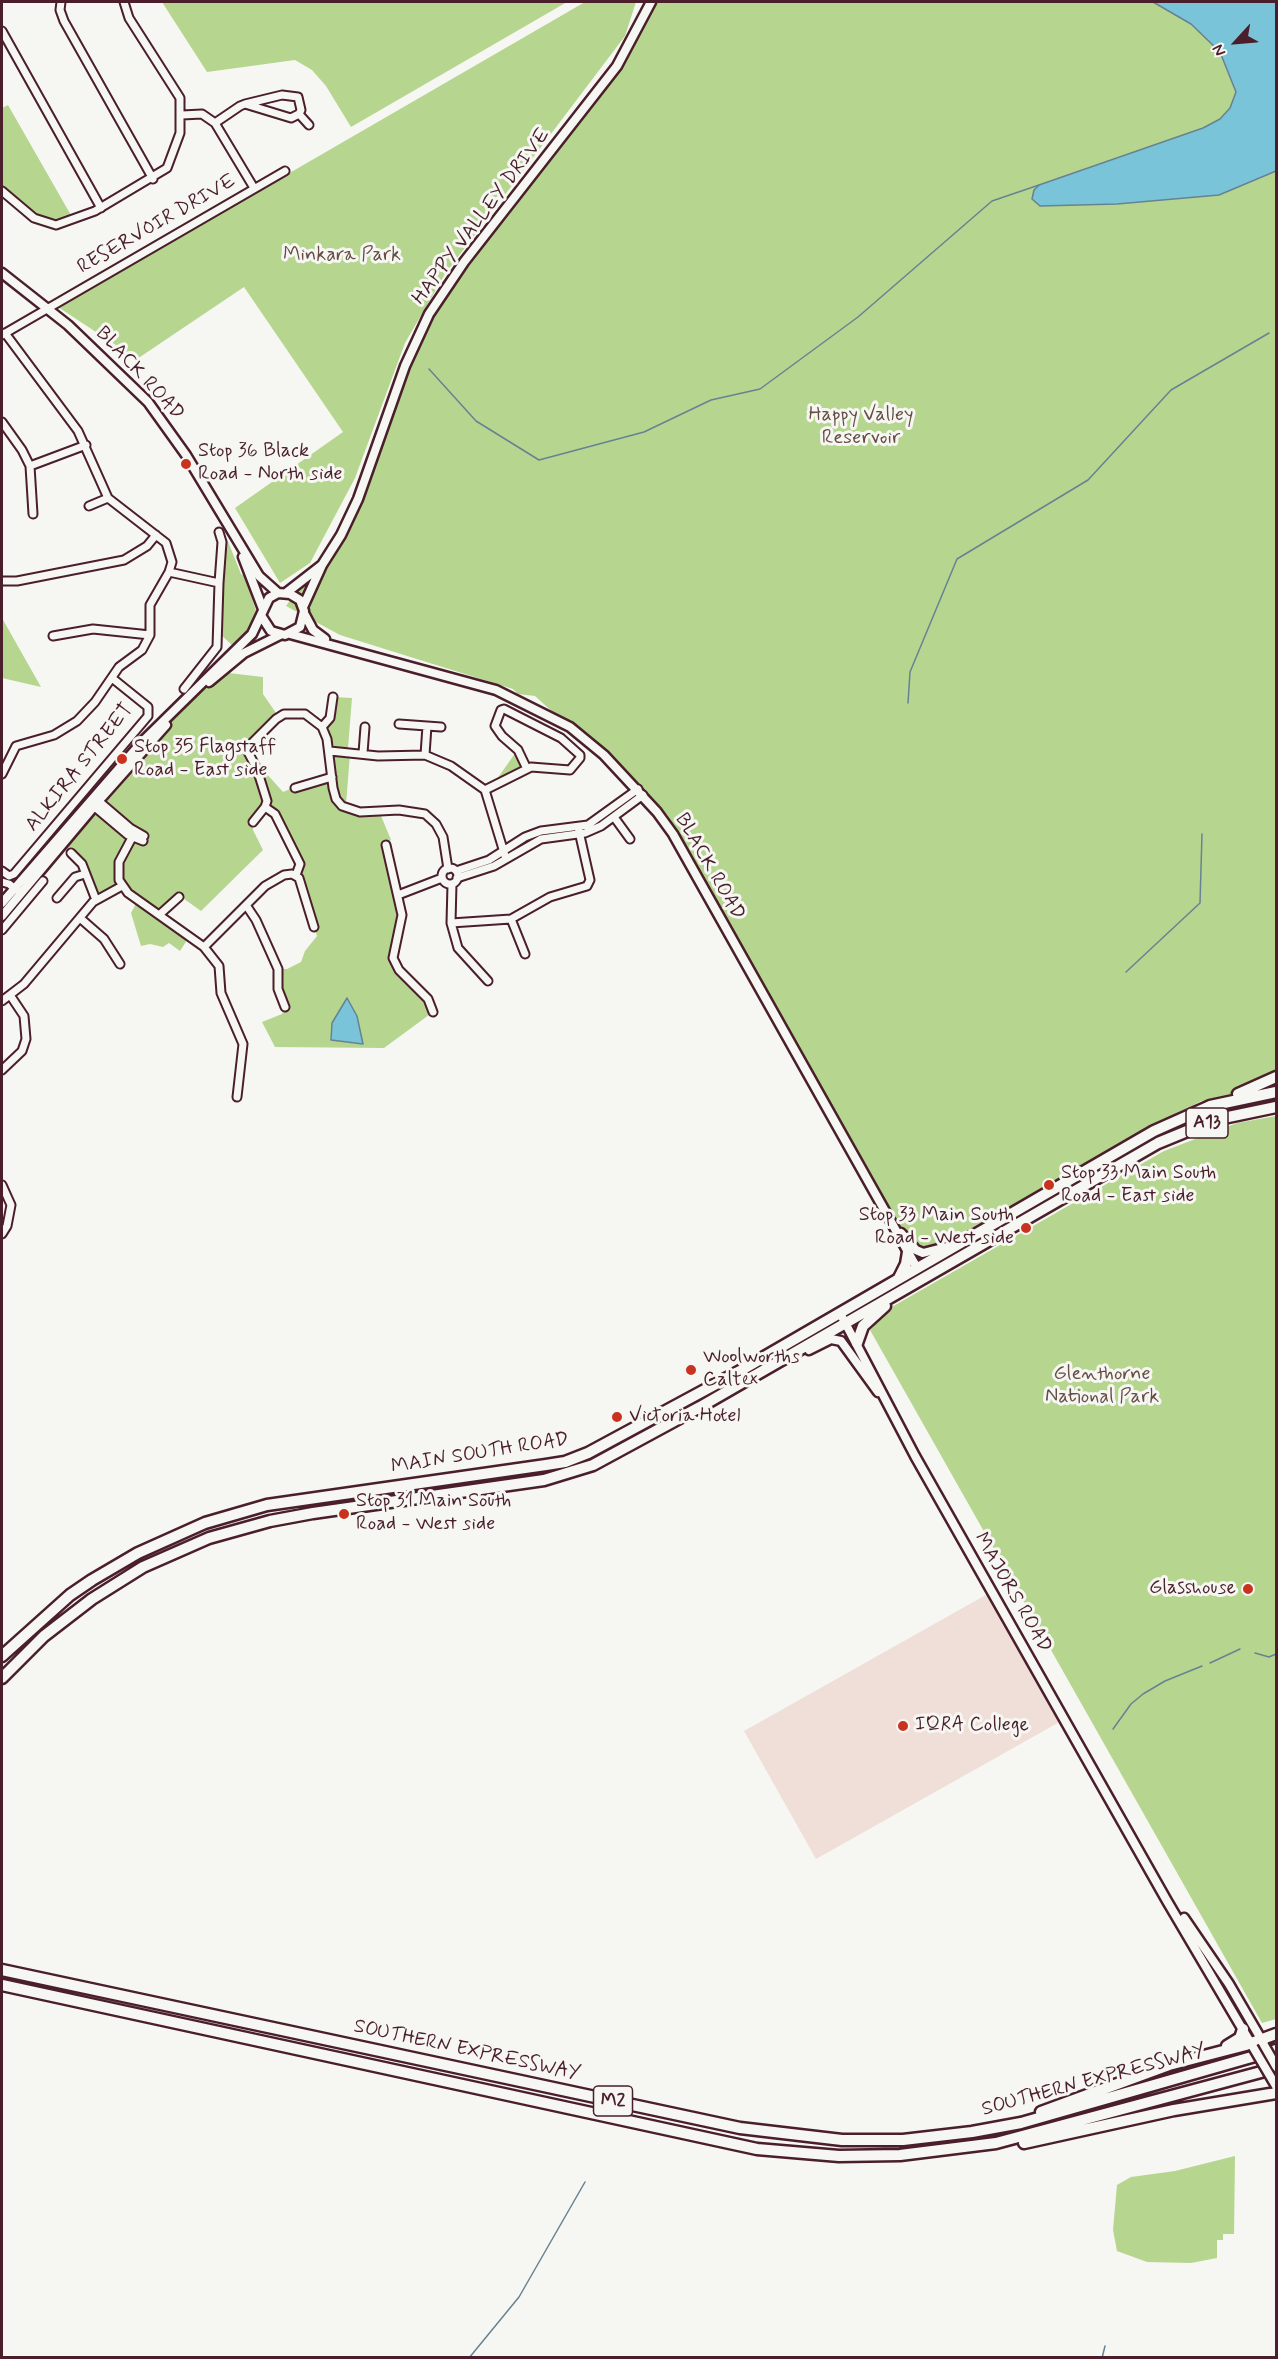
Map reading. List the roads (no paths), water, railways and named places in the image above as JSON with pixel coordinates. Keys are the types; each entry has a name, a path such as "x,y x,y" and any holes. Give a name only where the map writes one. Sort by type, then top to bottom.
{"highway":[{"path":"1210,1106 1276,1077"},
{"name":"MAIN SOUTH ROAD","path":"2,1677 60,1623 92,1599 143,1567 209,1538 270,1521 543,1480 593,1465 785,1358 916,1268 1154,1131 1210,1106 1276,1092"},
{"name":"MAIN SOUTH ROAD","path":"2,1656 70,1595 138,1553 205,1523 267,1505 565,1462 588,1453 843,1317 908,1287 1158,1143 1214,1120 1276,1107"},
{"path":"899,1279 906,1264 908,1252"},
{"path":"916,1268 923,1278"},
{"name":"A13","path":"857,1343 863,1326 908,1287"},
{"path":"588,1453 593,1458 635,1438 645,1438"},
{"path":"267,1505 270,1521"},
{"name":"SOUTHERN EXPRESSWAY","path":"2,1970 764,2132 842,2140 903,2140 995,2128 1053,2115 1276,2050"},
{"name":"SOUTHERN EXPRESSWAY","path":"2,1985 757,2148 838,2156 909,2154 979,2146 1054,2129 1276,2067"},
{"path":"1219,2050 1236,2042 1243,2035 1243,2029"},
{"path":"995,2128 1153,2070 1219,2050 1258,2043 1276,2034"},
{"path":"1251,2099 1276,2093"},
{"path":"979,2146 1000,2147 1054,2138 1174,2110 1251,2099 1267,2098 1276,2103"}],"main road":[{"name":"HAPPY VALLEY DRIVE","path":"304,611 322,565 344,530 358,499 405,366 433,306 464,262 617,66 651,2"},
{"name":"BLACK ROAD","path":"2,273 84,339 147,402 169,429 227,520 259,576 282,593"},
{"name":"BLACK ROAD","path":"227,520 263,613"},
{"name":"HAPPY VALLEY DRIVE","path":"282,593 322,565"},
{"path":"2,916 18,891 93,801 171,712 247,640 263,613 267,601 282,593 297,597 304,611 300,627 244,653 205,686 93,801"},
{"name":"BLACK ROAD","path":"304,611 316,633 331,644"},
{"path":"263,613 268,629 285,634"},
{"name":"BLACK ROAD","path":"285,634 331,644 466,681 525,703 570,726 604,755 640,792 673,834 916,1268"},
{"path":"2,903 18,891"},
{"name":"A13","path":"892,1224 916,1250 923,1253 959,1243"},
{"name":"MAJORS ROAD","path":"843,1317 889,1407 1243,2029 1258,2043 1276,2067"},
{"name":"A13","path":"785,1358 807,1351 828,1340 838,1340 849,1349 863,1374 889,1407"},
{"name":"MAJORS ROAD","path":"1161,1886 1229,1984 1258,2043 1276,2087"}],"street":[{"path":"61,2 60,10 64,21 153,179"},
{"path":"2,191 27,214 50,225 66,223 101,208 163,173 170,162 180,133 182,115 178,93 129,18 124,2"},
{"path":"2,32 101,208"},
{"path":"215,123 245,104 292,94 300,100 299,114 309,125"},
{"path":"245,104 291,118 299,114"},
{"path":"182,115 202,114 215,123 254,188"},
{"name":"RESERVOIR DRIVE","path":"3,334 285,171"},
{"path":"2,774 16,746 67,728 95,702 126,660 142,650 150,635 150,605 169,572 172,562 168,548 156,535 108,498 86,445 53,394 3,334"},
{"path":"2,422 22,450 30,466 33,514"},
{"path":"30,466 86,445"},
{"path":"89,506 108,498"},
{"path":"184,689 217,647 222,542 219,532"},
{"path":"2,581 18,581 124,560 147,546 156,535"},
{"path":"169,572 219,583"},
{"path":"53,636 93,629 150,635"},
{"name":"ALKIRA STREET","path":"2,871 9,876 14,874 148,716 148,707 112,678"},
{"path":"322,728 330,718 333,697"},
{"path":"485,790 527,769 536,767 565,772 570,770 580,754 561,738 504,709 501,710 494,721 495,726 502,736 518,750 527,769"},
{"path":"254,822 266,807 267,801 257,769 248,752 249,745 276,719 285,714 305,714 314,718 322,728 330,751 336,799 351,811 399,810 425,814 435,824 443,837 454,872 451,923 458,948 488,981"},
{"path":"399,724 441,727"},
{"path":"425,755 427,726"},
{"path":"363,753 366,727"},
{"path":"330,751 425,755 452,766 485,790 505,856"},
{"path":"295,788 332,777"},
{"path":"452,884 446,883 442,878 443,872 454,872 505,856 525,837 541,831 579,831 601,826 640,792"},
{"path":"579,831 640,792"},
{"path":"93,801 134,835 143,838"},
{"path":"266,807 275,814 300,864 296,875 314,927"},
{"path":"614,817 630,838"},
{"path":"451,923 511,919 550,897 583,889 590,884 579,831"},
{"path":"134,835 119,862 118,872 122,886 204,947 219,966 221,993 243,1044 237,1097"},
{"path":"386,845 402,915 393,958 399,970 428,999 433,1012"},
{"path":"70,853 82,864 96,900"},
{"path":"2,930 50,889 85,874"},
{"path":"204,947 274,879 284,875 296,875"},
{"path":"398,895 442,878"},
{"path":"2,882 18,891"},
{"path":"2,1001 24,984 96,900 122,886"},
{"path":"159,915 178,897"},
{"path":"246,905 256,920 278,969 278,989 285,1007"},
{"path":"80,918 104,939 120,964"},
{"path":"511,919 525,954"},
{"path":"2,1070 22,1051 26,1039 24,1016 10,995"},
{"path":"2,1185 11,1205 7,1226 2,1234"}],"water":[{"path":"1153,2 1276,2 1276,171 1219,195 1117,204 1040,206 1032,199 1034,190 1039,185 1203,128 1220,119 1230,108 1236,92 1220,52 1191,24"},
{"path":"347,998 357,1016 363,1044 331,1040 332,1023"}],"waterway":[{"path":"429,369 476,421 539,460 644,432 711,400 760,389 858,317 992,201 1039,185"},
{"path":"908,703 910,672 957,559 1088,480 1171,390 1269,333"},
{"path":"1126,972 1200,903 1202,834"},
{"path":"1210,1663 1240,1649"},
{"path":"1255,1653 1269,1657 1276,1654"},
{"path":"1113,1729 1131,1704 1143,1694 1165,1681 1202,1666"},
{"path":"469,2358 519,2297 585,2182"},
{"path":"1102,2358 1105,2346"}],"place":[{"name":"Stop 36 Black Road - North side","path":"186,464"},
{"name":"Stop 35 Flagstaff Road - East side","path":"122,759"},
{"name":"Stop 33 Main South Road - East side","path":"1049,1185"},
{"name":"Stop 33 Main South Road - West side","path":"1026,1228"},
{"name":"Woolworths Caltex","path":"691,1370"},
{"name":"Victoria Hotel","path":"617,1417"},
{"name":"Stop 31 Main South Road - West side","path":"344,1514"},
{"name":"Glasshouse","path":"1248,1589"},
{"name":"IQRA College","path":"903,1726"}],"park label":[{"name":"Minkara Park","path":"342,256"},
{"name":"Happy Valley Reservoir","path":"861,428"},
{"name":"Glenthorne National Park","path":"1102,1386"}]}
